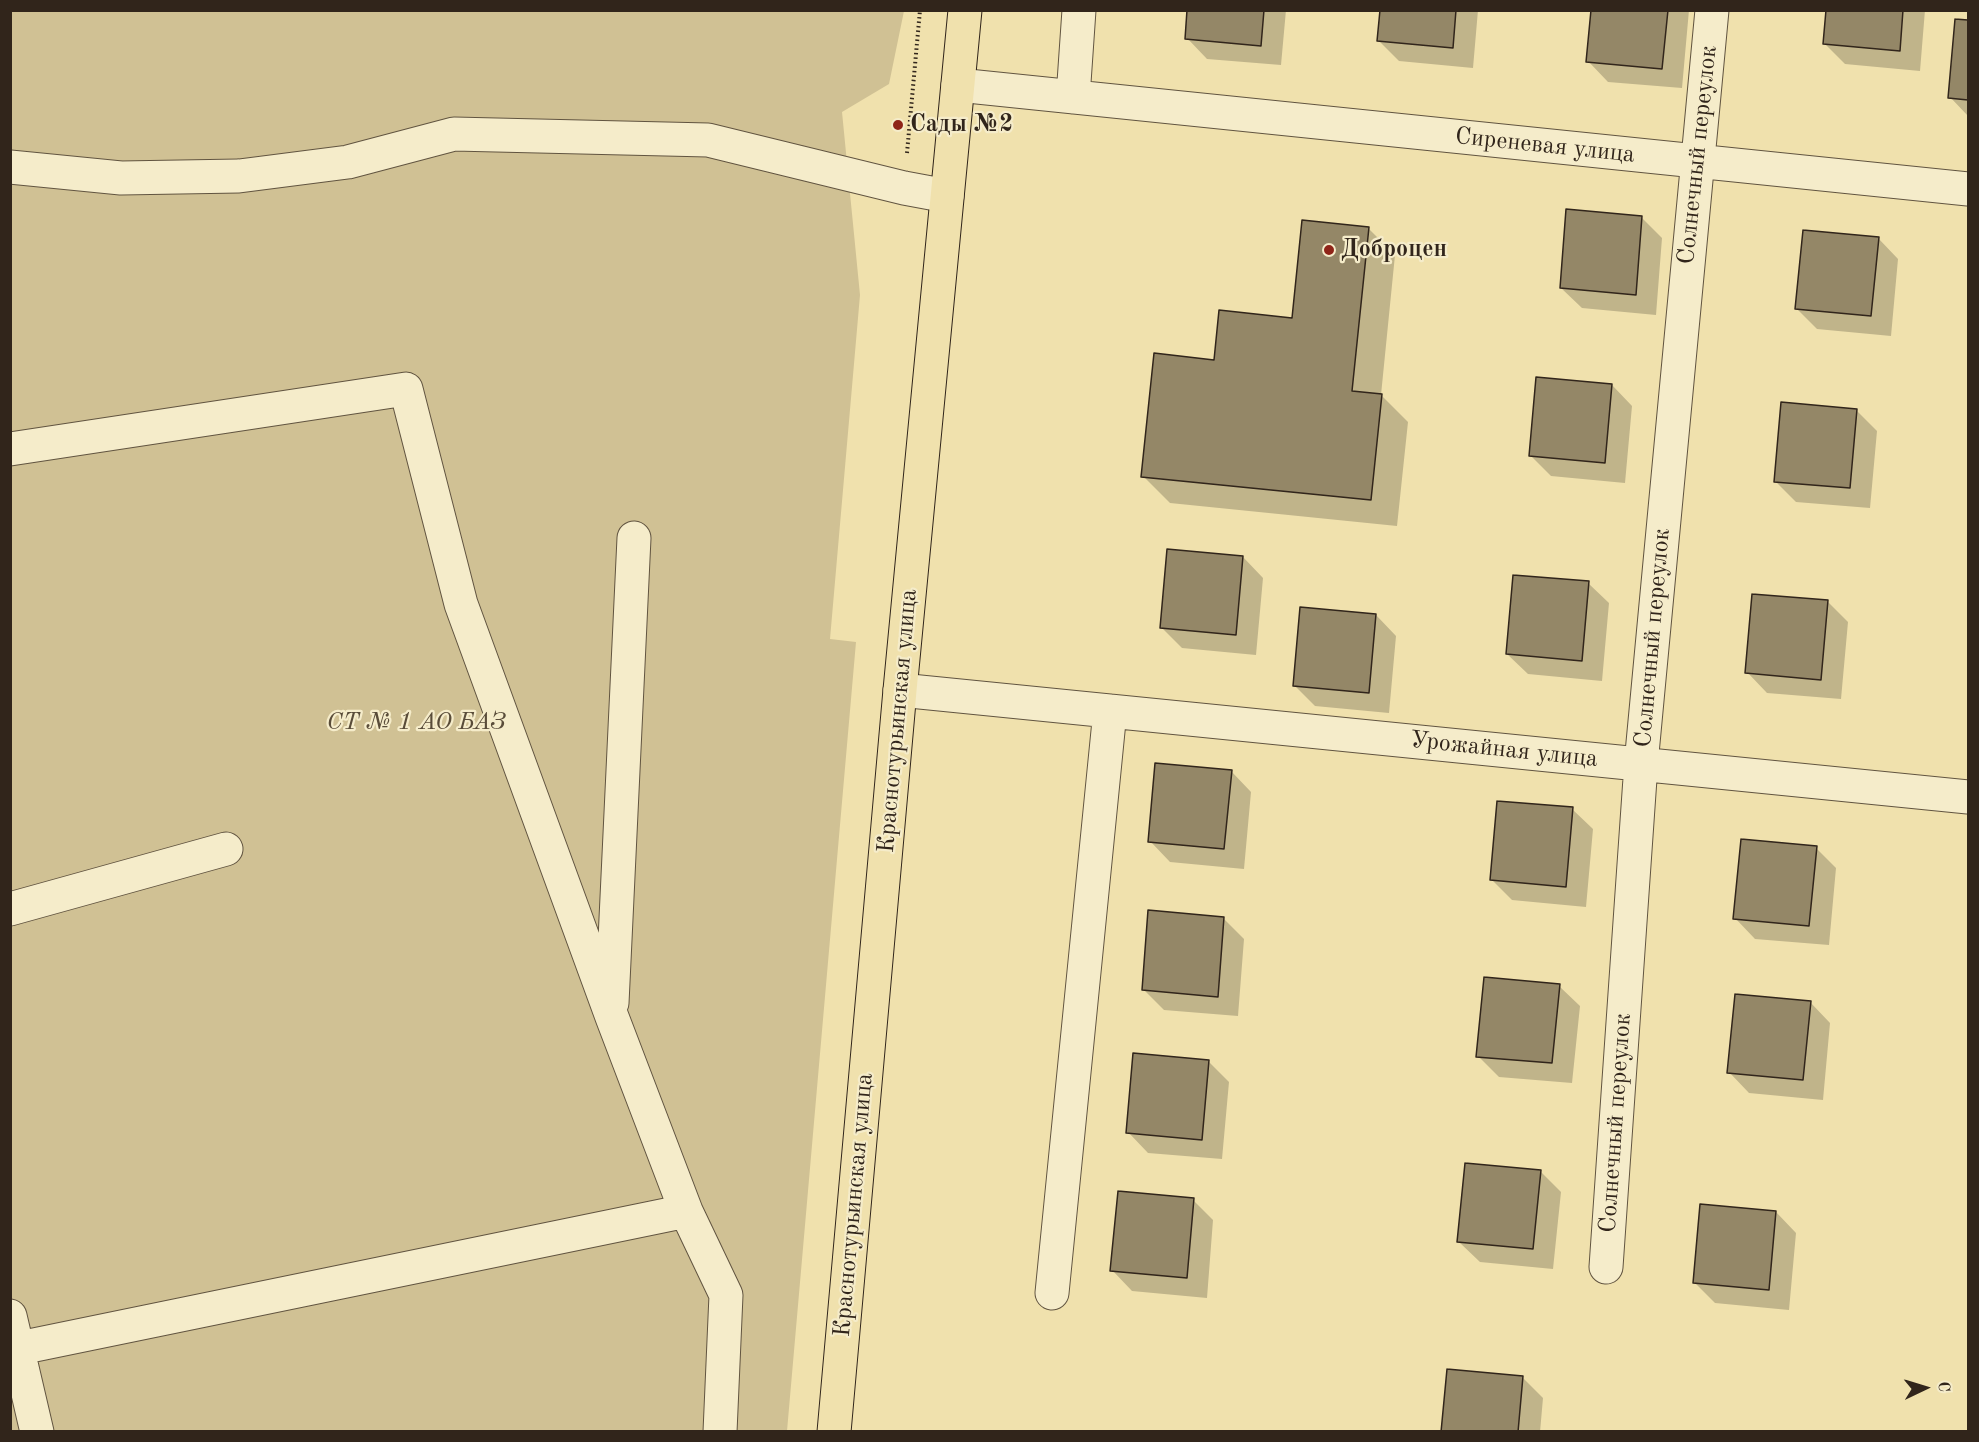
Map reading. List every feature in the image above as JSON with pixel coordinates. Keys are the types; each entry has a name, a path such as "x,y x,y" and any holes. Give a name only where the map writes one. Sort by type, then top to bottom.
{"main road":[{"name":"Краснотурьинская улица","path":"834,1431 900,690 965,10"}],"street":[{"path":"1073,97 1079,10"},
{"name":"Солнечный переулок","path":"1606,1268 1641,764 1712,10"},
{"name":"Сиреневая улица","path":"958,85 1968,189"},
{"path":"10,167 122,178 239,176 348,162 454,134 708,140 904,188 948,196"},
{"path":"10,449 406,389 461,604 612,1017 686,1211 726,1295 720,1431"},
{"path":"612,1017 634,538"},
{"name":"Урожайная улица","path":"900,690 1968,797"},
{"path":"1052,1293 1110,711"},
{"path":"10,909 226,849"},
{"path":"14,1349 686,1211"},
{"path":"10,1316 14,1349 37,1431"}],"path":[{"path":"904,188 920,10"}],"green space":[{"name":"СТ № 1 АО БАЗ","path":"10,11 904,11 889,84 842,112 860,295 830,639 856,642 787,1431 11,1431"}],"building":[{"path":"1187,10 1264,10 1261,46 1185,39"},
{"path":"1380,10 1456,10 1453,48 1377,41"},
{"path":"1591,10 1668,10 1662,69 1586,62"},
{"path":"1826,10 1903,10 1900,51 1823,44"},
{"path":"1955,19 1968,20 1968,100 1948,98"},
{"path":"1566,209 1642,216 1636,295 1560,288"},
{"path":"1302,220 1369,227 1352,391 1382,394 1371,500 1141,477 1154,353 1214,360 1219,310 1292,318"},
{"path":"1803,230 1879,237 1871,316 1795,309"},
{"path":"1536,377 1612,384 1605,463 1529,456"},
{"path":"1781,402 1857,409 1850,488 1774,482"},
{"path":"1167,549 1243,556 1236,635 1160,628"},
{"path":"1513,575 1589,581 1582,661 1506,654"},
{"path":"1752,594 1828,600 1821,680 1745,673"},
{"path":"1300,607 1376,614 1369,693 1293,686"},
{"path":"1155,763 1232,770 1224,849 1148,842"},
{"path":"1497,801 1573,807 1566,887 1490,880"},
{"path":"1741,839 1817,846 1809,926 1733,919"},
{"path":"1148,910 1224,917 1218,997 1142,990"},
{"path":"1484,977 1560,984 1552,1063 1476,1057"},
{"path":"1735,994 1811,1001 1803,1080 1727,1073"},
{"path":"1133,1053 1209,1060 1202,1140 1126,1133"},
{"path":"1465,1163 1541,1170 1533,1249 1457,1242"},
{"path":"1118,1191 1194,1198 1187,1278 1110,1271"},
{"path":"1700,1204 1776,1211 1769,1290 1693,1283"},
{"path":"1447,1369 1523,1376 1518,1432 1441,1432"}],"place":[{"name":"Сады №2","path":"898,125"},
{"name":"Доброцен","path":"1329,250"}]}
